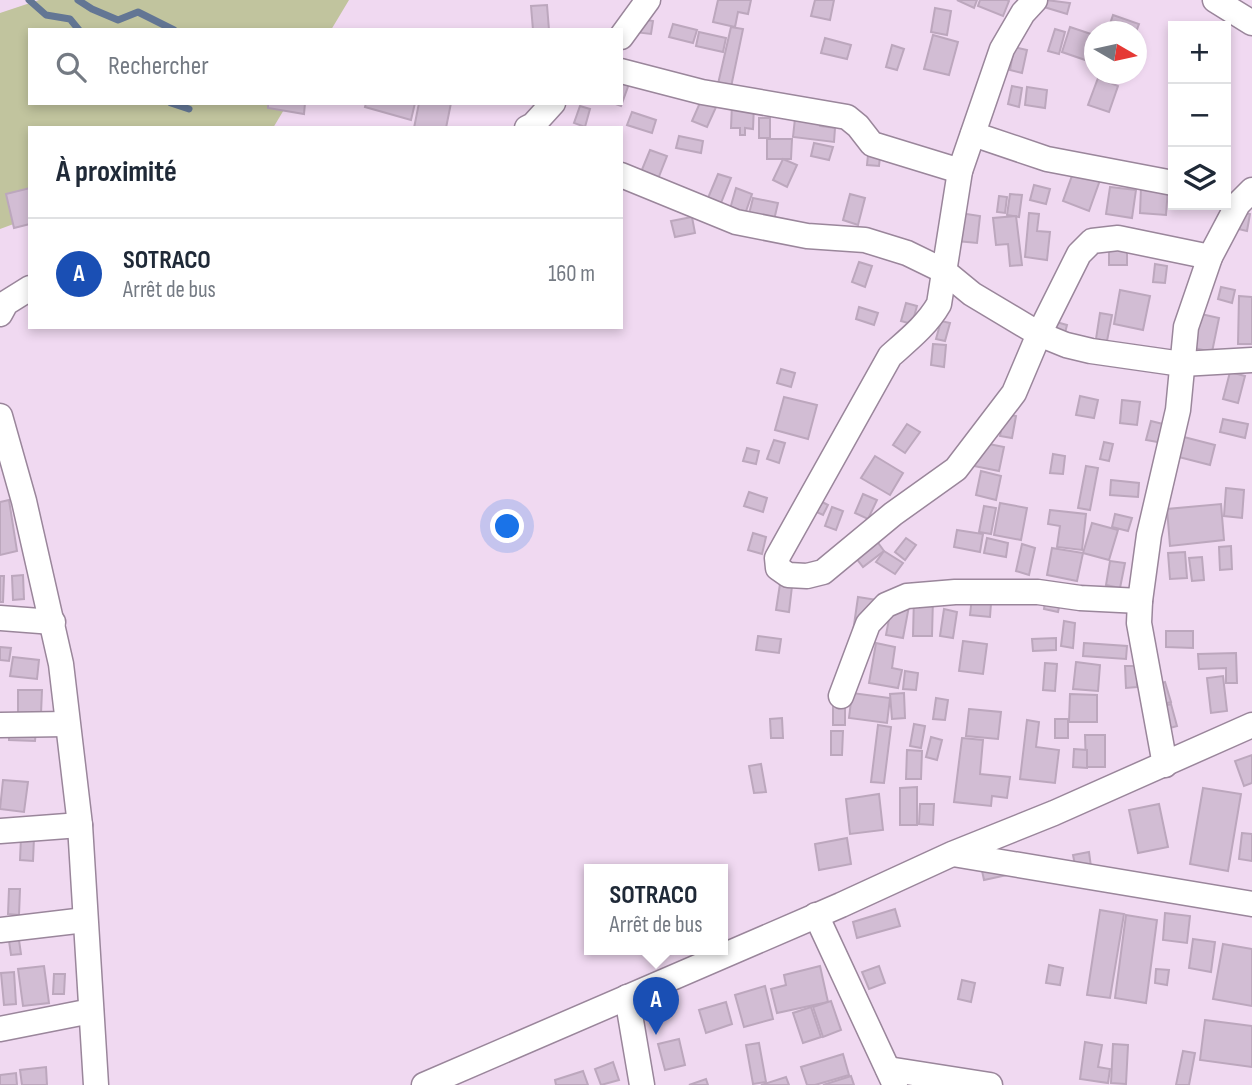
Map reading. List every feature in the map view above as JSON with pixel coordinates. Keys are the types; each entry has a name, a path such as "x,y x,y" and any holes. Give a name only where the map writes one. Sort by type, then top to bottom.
{"street":[{"path":"623,34 648,0"},
{"path":"1035,0 1023,13 1002,49 960,171 939,303 933,315 890,356 777,558 778,568 788,575 807,576 823,572 893,514 956,468 1014,393 1039,334 1079,254 1092,241 1118,238 1210,257"},
{"path":"1215,0 1252,23"},
{"path":"623,72 702,92 847,117 858,125 872,144 960,171"},
{"path":"531,126 551,105"},
{"path":"973,134 1047,159 1168,182"},
{"path":"623,176 736,222 807,236 866,240 907,253 944,271 972,294 1039,334 1066,345 1182,364 1252,360"},
{"path":"1166,765 1139,623 1149,535 1178,410 1186,327 1210,257 1244,195"},
{"path":"0,314 6,303 28,289"},
{"path":"0,416 24,502 61,664 80,825 96,1085"},
{"path":"841,696 868,624 886,605 907,596 1004,591 1140,601"},
{"path":"0,618 53,622"},
{"path":"0,725 67,724"},
{"path":"728,953 952,854 1166,765 1252,725"},
{"path":"0,831 80,825"},
{"path":"952,854 1252,904"},
{"path":"816,915 892,1077 990,1085"},
{"path":"0,930 85,920"},
{"path":"424,1085 724,955"},
{"path":"627,997 642,1085"},
{"path":"0,1029 91,1011"}],"green space":[{"path":"39,0 349,0 332,28 28,28 28,105 287,105 274,126 28,126 28,219 0,229 0,13"}],"building":[{"path":"718,0 751,0 748,14 738,12 735,27 713,22"},
{"path":"815,0 834,0 830,20 811,16"},
{"path":"957,0 977,0 974,8"},
{"path":"980,0 1009,1 1003,16 978,6"},
{"path":"1046,0 1070,3 1067,14 1044,7"},
{"path":"547,5 549,28 533,28 531,6"},
{"path":"935,8 951,11 947,35 931,32"},
{"path":"1113,15 1130,21 1111,21"},
{"path":"636,18 653,21 651,34 634,32"},
{"path":"673,24 697,30 693,43 669,37"},
{"path":"731,27 743,29 731,87 718,84"},
{"path":"1070,27 1084,32 1084,60 1062,52"},
{"path":"1055,29 1065,32 1059,54 1048,51"},
{"path":"699,32 726,38 723,52 696,46"},
{"path":"933,35 958,42 949,75 924,69"},
{"path":"825,38 851,45 847,59 821,53"},
{"path":"892,45 904,49 897,70 886,67"},
{"path":"1014,47 1027,50 1022,73 1010,70"},
{"path":"623,79 630,81 623,100"},
{"path":"1096,84 1118,86 1109,112 1088,105"},
{"path":"1012,86 1022,88 1019,107 1008,104"},
{"path":"1027,87 1047,90 1045,108 1025,105"},
{"path":"702,98 717,105 707,127 692,121"},
{"path":"732,104 754,105 753,129 745,128 745,135 740,135 740,128 731,128"},
{"path":"268,105 305,105 304,114 268,108"},
{"path":"366,105 415,105 411,120"},
{"path":"419,105 451,105 446,126 414,126"},
{"path":"580,106 590,109 585,126 574,123"},
{"path":"796,109 822,112 820,126 835,128 834,142 793,137"},
{"path":"632,112 656,120 652,133 627,125"},
{"path":"759,118 770,118 770,138 759,138"},
{"path":"679,136 703,141 701,153 676,148"},
{"path":"767,139 792,139 791,159 767,159"},
{"path":"814,143 833,147 829,160 811,156"},
{"path":"869,145 881,147 879,166 867,165"},
{"path":"650,150 667,156 658,179 641,172"},
{"path":"783,159 797,165 787,187 773,180"},
{"path":"1074,170 1100,180 1089,211 1063,201"},
{"path":"718,174 731,178 721,203 708,198"},
{"path":"1034,185 1050,189 1046,204 1030,200"},
{"path":"1110,187 1136,190 1132,218 1106,214"},
{"path":"1141,187 1168,188 1166,215 1140,213"},
{"path":"28,188 28,224 14,228 6,194"},
{"path":"736,188 752,194 745,214 730,209"},
{"path":"850,194 865,198 858,225 843,220"},
{"path":"1010,194 1022,195 1019,217 1007,215"},
{"path":"999,196 1007,197 1005,213 997,212"},
{"path":"753,198 778,203 774,220 749,214"},
{"path":"1233,211 1250,214 1247,231 1230,227"},
{"path":"960,213 980,216 977,243 957,241"},
{"path":"1029,213 1039,214 1037,231 1050,232 1047,260 1025,257"},
{"path":"1016,216 1022,265 1010,266 1008,244 996,245 993,218"},
{"path":"692,217 695,233 675,237 671,221"},
{"path":"1109,240 1127,240 1127,265 1109,265"},
{"path":"859,262 872,266 865,287 852,282"},
{"path":"1155,264 1167,266 1165,283 1153,282"},
{"path":"1221,287 1235,290 1232,303 1218,299"},
{"path":"1120,290 1150,296 1143,330 1114,324"},
{"path":"1239,296 1252,297 1252,344 1238,344"},
{"path":"906,303 917,306 912,324 901,321"},
{"path":"859,307 878,313 874,325 856,319"},
{"path":"1192,312 1219,318 1212,352 1185,346"},
{"path":"1100,313 1112,315 1107,341 1096,339"},
{"path":"1042,318 1067,325 1064,337"},
{"path":"941,321 950,323 945,341 936,339"},
{"path":"933,344 946,345 944,367 931,365"},
{"path":"781,369 795,373 791,387 777,383"},
{"path":"1230,372 1245,376 1238,403 1223,399"},
{"path":"1080,396 1098,400 1094,418 1076,415"},
{"path":"784,397 817,405 808,439 775,430"},
{"path":"1122,400 1140,402 1137,425 1120,423"},
{"path":"1004,414 1016,416 1012,438 1000,436"},
{"path":"1223,419 1248,424 1245,438 1220,432"},
{"path":"1151,421 1163,424 1158,442 1146,440"},
{"path":"907,424 920,432 905,453 893,445"},
{"path":"1180,436 1215,445 1210,465 1175,456"},
{"path":"774,440 785,443 779,463 767,459"},
{"path":"979,442 1004,447 999,471 974,466"},
{"path":"1104,442 1113,444 1109,461 1100,459"},
{"path":"747,448 759,451 756,464 743,461"},
{"path":"1053,454 1065,456 1063,474 1050,473"},
{"path":"875,456 903,473 890,495 861,478"},
{"path":"1086,466 1098,468 1090,510 1078,508"},
{"path":"981,471 1001,476 996,500 976,495"},
{"path":"1111,480 1139,483 1138,497 1110,495"},
{"path":"1226,488 1244,490 1242,518 1224,516"},
{"path":"749,492 767,498 763,512 744,506"},
{"path":"863,494 877,500 868,519 855,513"},
{"path":"811,496 828,505 823,515 806,507"},
{"path":"9,500 17,551 0,555 0,502"},
{"path":"1000,503 1027,508 1021,540 994,535"},
{"path":"1221,504 1224,540 1170,546 1167,509"},
{"path":"984,506 996,508 991,534 979,532"},
{"path":"832,507 843,511 836,530 825,526"},
{"path":"1050,510 1086,514 1082,550 1057,547 1060,526 1048,524"},
{"path":"1115,514 1132,518 1128,531 1112,527"},
{"path":"1092,523 1118,530 1109,560 1083,553"},
{"path":"957,530 983,534 980,552 954,547"},
{"path":"753,533 766,537 762,554 748,550"},
{"path":"871,533 884,551 863,567 849,549"},
{"path":"906,538 916,545 905,560 895,552"},
{"path":"987,538 1008,543 1006,557 984,553"},
{"path":"1022,544 1035,548 1029,575 1016,571"},
{"path":"1231,546 1232,569 1220,570 1219,547"},
{"path":"1052,548 1083,553 1077,581 1047,575"},
{"path":"884,551 903,563 895,574 876,562"},
{"path":"1185,552 1187,578 1170,579 1168,553"},
{"path":"1202,557 1204,580 1192,581 1189,558"},
{"path":"1110,561 1125,563 1120,588 1106,585"},
{"path":"23,575 24,599 13,600 12,576"},
{"path":"0,576 4,576 3,602 0,602"},
{"path":"780,584 792,586 789,612 776,610"},
{"path":"973,588 992,590 990,617 970,615"},
{"path":"1046,595 1061,598 1058,612 1044,609"},
{"path":"858,597 877,600 852,639"},
{"path":"914,597 933,598 932,636 913,636"},
{"path":"892,603 909,606 903,638 886,635"},
{"path":"944,609 957,612 953,638 940,636"},
{"path":"1064,621 1075,623 1073,648 1061,646"},
{"path":"1166,631 1193,631 1193,648 1166,647"},
{"path":"758,636 781,639 779,653 756,650"},
{"path":"1056,638 1056,650 1033,651 1032,639"},
{"path":"963,641 987,644 983,674 959,671"},
{"path":"876,643 895,647 892,668 902,670 898,688 869,683"},
{"path":"1084,643 1127,646 1126,659 1083,656"},
{"path":"0,647 11,648 9,661 0,660"},
{"path":"1236,653 1237,683 1226,683 1226,668 1199,669 1198,654"},
{"path":"13,657 39,660 37,679 10,676"},
{"path":"1076,662 1100,665 1098,691 1073,689"},
{"path":"1045,663 1057,664 1055,691 1043,690"},
{"path":"1125,666 1137,666 1137,687 1126,688"},
{"path":"905,671 918,673 916,690 903,689"},
{"path":"1223,676 1227,711 1211,713 1207,678"},
{"path":"1165,682 1171,702 1153,707 1147,688"},
{"path":"18,690 42,690 41,714 18,713"},
{"path":"852,693 890,698 887,723 849,718"},
{"path":"904,693 905,718 892,719 890,694"},
{"path":"1070,694 1097,695 1097,722 1069,722"},
{"path":"833,695 845,695 845,725 833,725"},
{"path":"936,698 948,700 945,720 933,719"},
{"path":"1171,704 1177,726 1163,730 1157,708"},
{"path":"969,709 1001,712 998,739 966,736"},
{"path":"782,718 783,738 771,738 770,719"},
{"path":"1055,719 1068,719 1068,738 1055,738"},
{"path":"1027,720 1039,722 1036,747 1059,750 1055,783 1020,779"},
{"path":"914,724 925,726 921,748 910,746"},
{"path":"878,725 891,727 884,783 871,782"},
{"path":"9,730 36,730 35,741 9,740"},
{"path":"831,731 843,731 842,755 831,755"},
{"path":"1085,735 1105,735 1105,767 1086,767"},
{"path":"931,737 942,740 937,760 926,757"},
{"path":"962,738 983,740 980,774 1010,777 1007,798 992,796 991,806 954,802"},
{"path":"1074,749 1087,750 1087,768 1073,767"},
{"path":"907,750 922,751 921,779 906,779"},
{"path":"1252,755 1252,783 1244,786 1235,761"},
{"path":"761,764 766,792 754,793 749,766"},
{"path":"3,780 28,782 24,812 0,809"},
{"path":"917,787 917,825 900,825 900,788"},
{"path":"1203,788 1241,794 1228,871 1190,864"},
{"path":"879,794 883,830 850,834 846,799"},
{"path":"920,804 934,804 933,825 919,824"},
{"path":"1159,804 1168,847 1138,853 1129,810"},
{"path":"1242,833 1252,834 1252,861 1239,859"},
{"path":"21,837 34,838 33,861 20,860"},
{"path":"847,838 851,864 819,870 815,844"},
{"path":"1089,852 1091,867 1076,870 1073,855"},
{"path":"981,866 1007,875 984,880"},
{"path":"9,889 20,889 19,915 8,914"},
{"path":"895,909 900,926 857,938 853,922"},
{"path":"1100,910 1124,914 1110,998 1087,995"},
{"path":"1165,913 1190,916 1187,943 1163,940"},
{"path":"1126,915 1157,920 1146,1003 1115,998"},
{"path":"18,933 21,954 11,955 8,934"},
{"path":"1193,939 1215,942 1211,972 1189,968"},
{"path":"1223,944 1252,949 1252,1006 1213,999"},
{"path":"1049,965 1063,968 1060,985 1046,983"},
{"path":"44,966 49,1003 23,1006 18,969"},
{"path":"820,966 828,1002 777,1013 771,989 786,985 784,975"},
{"path":"879,966 885,983 869,989 862,972"},
{"path":"1156,969 1169,970 1167,985 1155,983"},
{"path":"14,972 16,1004 4,1005 1,973"},
{"path":"54,974 65,974 64,994 53,994"},
{"path":"962,980 975,983 971,1002 958,999"},
{"path":"765,986 773,1019 744,1027 735,995"},
{"path":"831,1001 841,1030 823,1037 813,1007"},
{"path":"726,1002 732,1024 706,1033 699,1010"},
{"path":"811,1007 821,1037 803,1043 793,1013"},
{"path":"1205,1020 1252,1026 1252,1067 1200,1060"},
{"path":"679,1039 685,1065 665,1070 658,1044"},
{"path":"1085,1042 1102,1045 1098,1067 1110,1069 1108,1083 1080,1079"},
{"path":"759,1043 766,1082 753,1084 746,1045"},
{"path":"1113,1044 1128,1045 1126,1084 1111,1083"},
{"path":"1183,1051 1195,1053 1189,1085 1176,1085"},
{"path":"843,1054 849,1075 807,1085 801,1067"},
{"path":"613,1062 619,1080 601,1085 595,1069"},
{"path":"46,1067 47,1085 22,1085 20,1070"},
{"path":"583,1071 588,1085 556,1085 555,1080"},
{"path":"16,1073 17,1085 0,1085 0,1075"},
{"path":"851,1076 854,1085 823,1085"},
{"path":"786,1077 789,1085 761,1085"},
{"path":"706,1079 708,1085 689,1085"}],"waterway":[{"path":"29,0 46,15 70,19 77,28"},
{"path":"78,0 118,20 138,12 170,28"},
{"path":"177,105 189,109"}],"place":[{"name":"SOTRACO","path":"656,1035"}]}
